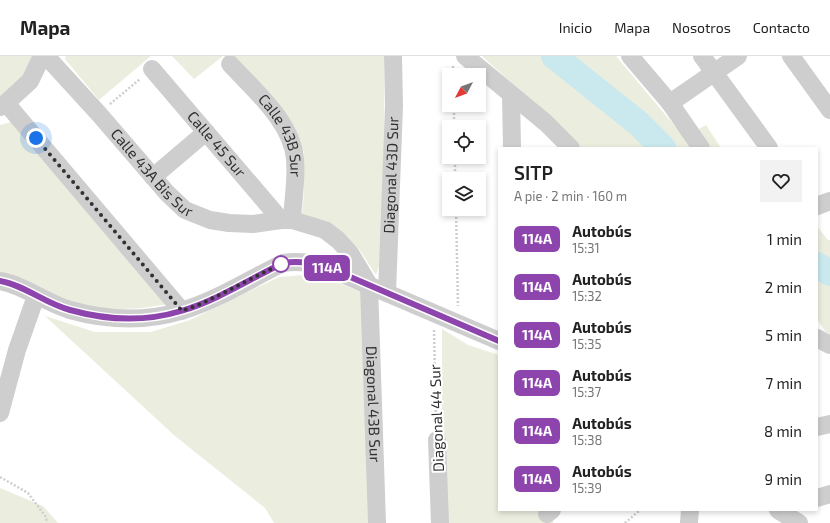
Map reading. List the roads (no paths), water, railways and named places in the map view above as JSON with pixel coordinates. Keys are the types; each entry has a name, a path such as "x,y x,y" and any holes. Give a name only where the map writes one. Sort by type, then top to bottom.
{"street":[{"path":"42,56 30,81 3,105 182,311"},
{"name":"Calle 43A Bis Sur","path":"46,56 99,114 167,193 185,210 210,220 229,223 253,224 286,220"},
{"name":"Diagonal 43D Sur","path":"388,293 394,106 393,56"},
{"path":"464,56 546,123 570,147"},
{"path":"630,56 670,103 700,147"},
{"path":"702,56 768,147"},
{"path":"670,103 738,56"},
{"path":"791,56 830,110"},
{"name":"Calle 43B Sur","path":"230,64 274,112 293,143 296,160 286,220"},
{"name":"Calle 45 Sur","path":"152,69 206,132 286,220"},
{"path":"511,95 512,147"},
{"path":"153,177 206,132"},
{"path":"818,206 830,201"},
{"path":"286,220 325,230 338,240 350,253 369,285"},
{"path":"0,281 14,285 68,310 111,318 144,318 182,311 203,303 283,263 296,261 308,262 334,270 498,341"},
{"name":"Diagonal 43B Sur","path":"369,285 377,523"},
{"path":"0,413 17,350 36,296"},
{"path":"818,339 830,345"},
{"path":"818,427 830,424"},
{"name":"Diagonal 44 Sur","path":"437,440 440,523"},
{"path":"818,498 830,494"},
{"path":"689,523 690,511"}],"waterway":[{"path":"554,56 638,123 662,147"},
{"path":"818,266 830,273"}]}
